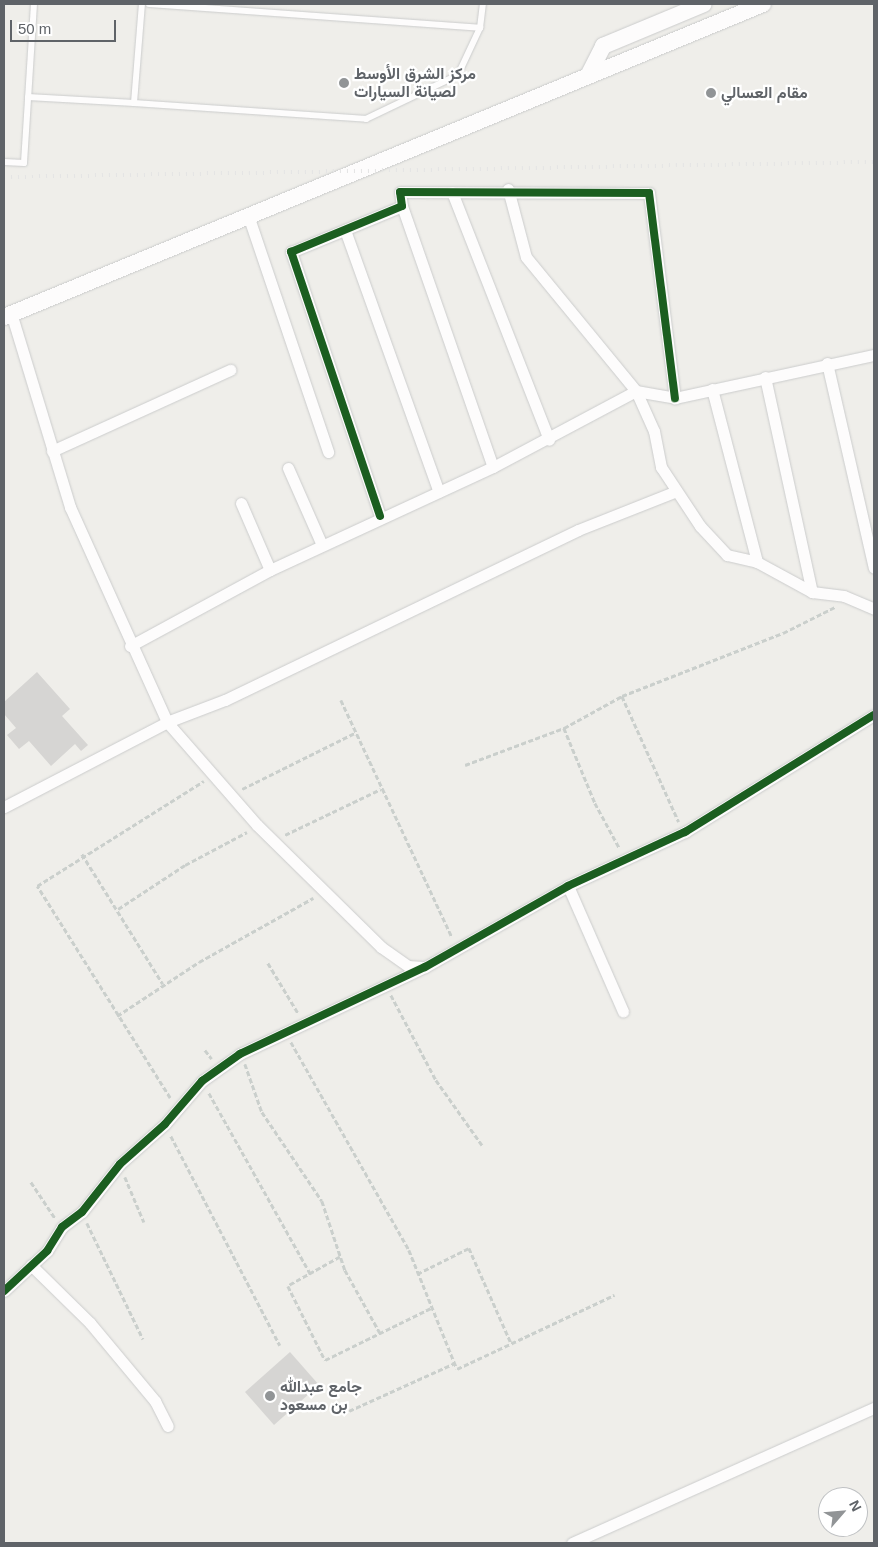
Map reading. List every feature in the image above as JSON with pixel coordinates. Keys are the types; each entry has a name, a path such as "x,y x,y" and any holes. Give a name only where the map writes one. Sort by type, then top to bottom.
{"street":[{"path":"588,76 603,46 704,4"},
{"path":"425,967 408,966 381,947 229,796 166,722 130,646 70,507 8,317 764,4"},
{"path":"508,190 526,257 636,390 674,492 727,555 757,562 812,592 844,596 874,609"},
{"path":"493,468 402,206 400,192 508,190 649,193 675,398"},
{"path":"452,192 549,440"},
{"path":"380,516 291,252 402,206"},
{"path":"249,218 328,452"},
{"path":"344,230 439,492"},
{"path":"130,646 270,570 380,516 493,468 549,440 636,390 675,398 827,363 874,355"},
{"path":"827,363 874,568"},
{"path":"52,451 230,370"},
{"path":"765,377 812,592"},
{"path":"712,389 757,562"},
{"path":"288,468 322,545"},
{"path":"4,807 166,722 225,700 578,530 674,492"},
{"path":"242,503 270,570"},
{"path":"4,1291 31,1265 62,1227 82,1212 120,1164 164,1124 202,1081 240,1054 425,967 568,886 627,862 685,832 874,715"},
{"path":"568,886 623,1011"},
{"path":"31,1265 90,1323 155,1401 168,1426"},
{"path":"572,1543 874,1408"}],"lane":[{"path":"4,162 24,163 34,4"},
{"path":"134,103 142,4"},
{"path":"149,4 212,6 480,28"},
{"path":"28,97 366,119 458,75 480,28 483,4"}],"path":[{"path":"465,765 564,728 622,696 783,633 832,611 844,596"},
{"path":"622,696 685,832"},
{"path":"341,700 381,789 458,947"},
{"path":"564,728 595,803 627,862"},
{"path":"229,796 355,733"},
{"path":"177,1110 116,1016 38,886 82,854 211,776"},
{"path":"275,843 381,789"},
{"path":"118,909 170,874 257,825"},
{"path":"82,854 163,984"},
{"path":"116,1016 163,984 324,890"},
{"path":"268,964 304,1023"},
{"path":"386,984 436,1080 482,1145"},
{"path":"286,1034 409,1250 417,1274 433,1307 457,1369 614,1296"},
{"path":"240,1054 262,1112 322,1201 340,1257 380,1333"},
{"path":"202,1081 311,1275"},
{"path":"164,1124 280,1345"},
{"path":"120,1164 144,1222"},
{"path":"31,1182 62,1227"},
{"path":"82,1212 143,1339"},
{"path":"417,1274 469,1248 511,1343"},
{"path":"340,1257 311,1275 288,1286 325,1360 433,1307"},
{"path":"349,1411 455,1363"}],"building":[{"path":"37,672 70,709 62,716 88,745 81,751 75,744 51,766 29,741 19,749 7,735 16,728 4,714 4,702"},
{"path":"290,1352 319,1385 274,1425 245,1392"}],"railway":[{"path":"4,177 874,162"}],"cycle path":[{"path":"380,516 291,252 402,206 400,192 649,193 675,398"},
{"path":"4,1291 47,1251 62,1227 82,1212 120,1164 165,1124 202,1081 240,1054 425,967 568,886 685,832 874,715"}],"place":[{"name":"مركز الشرق الأوسط لصيانة السيارات","path":"344,83"},
{"name":"مقام العسالي","path":"711,93"},
{"name":"جامع عبدالله بن مسعود","path":"270,1396"}]}
